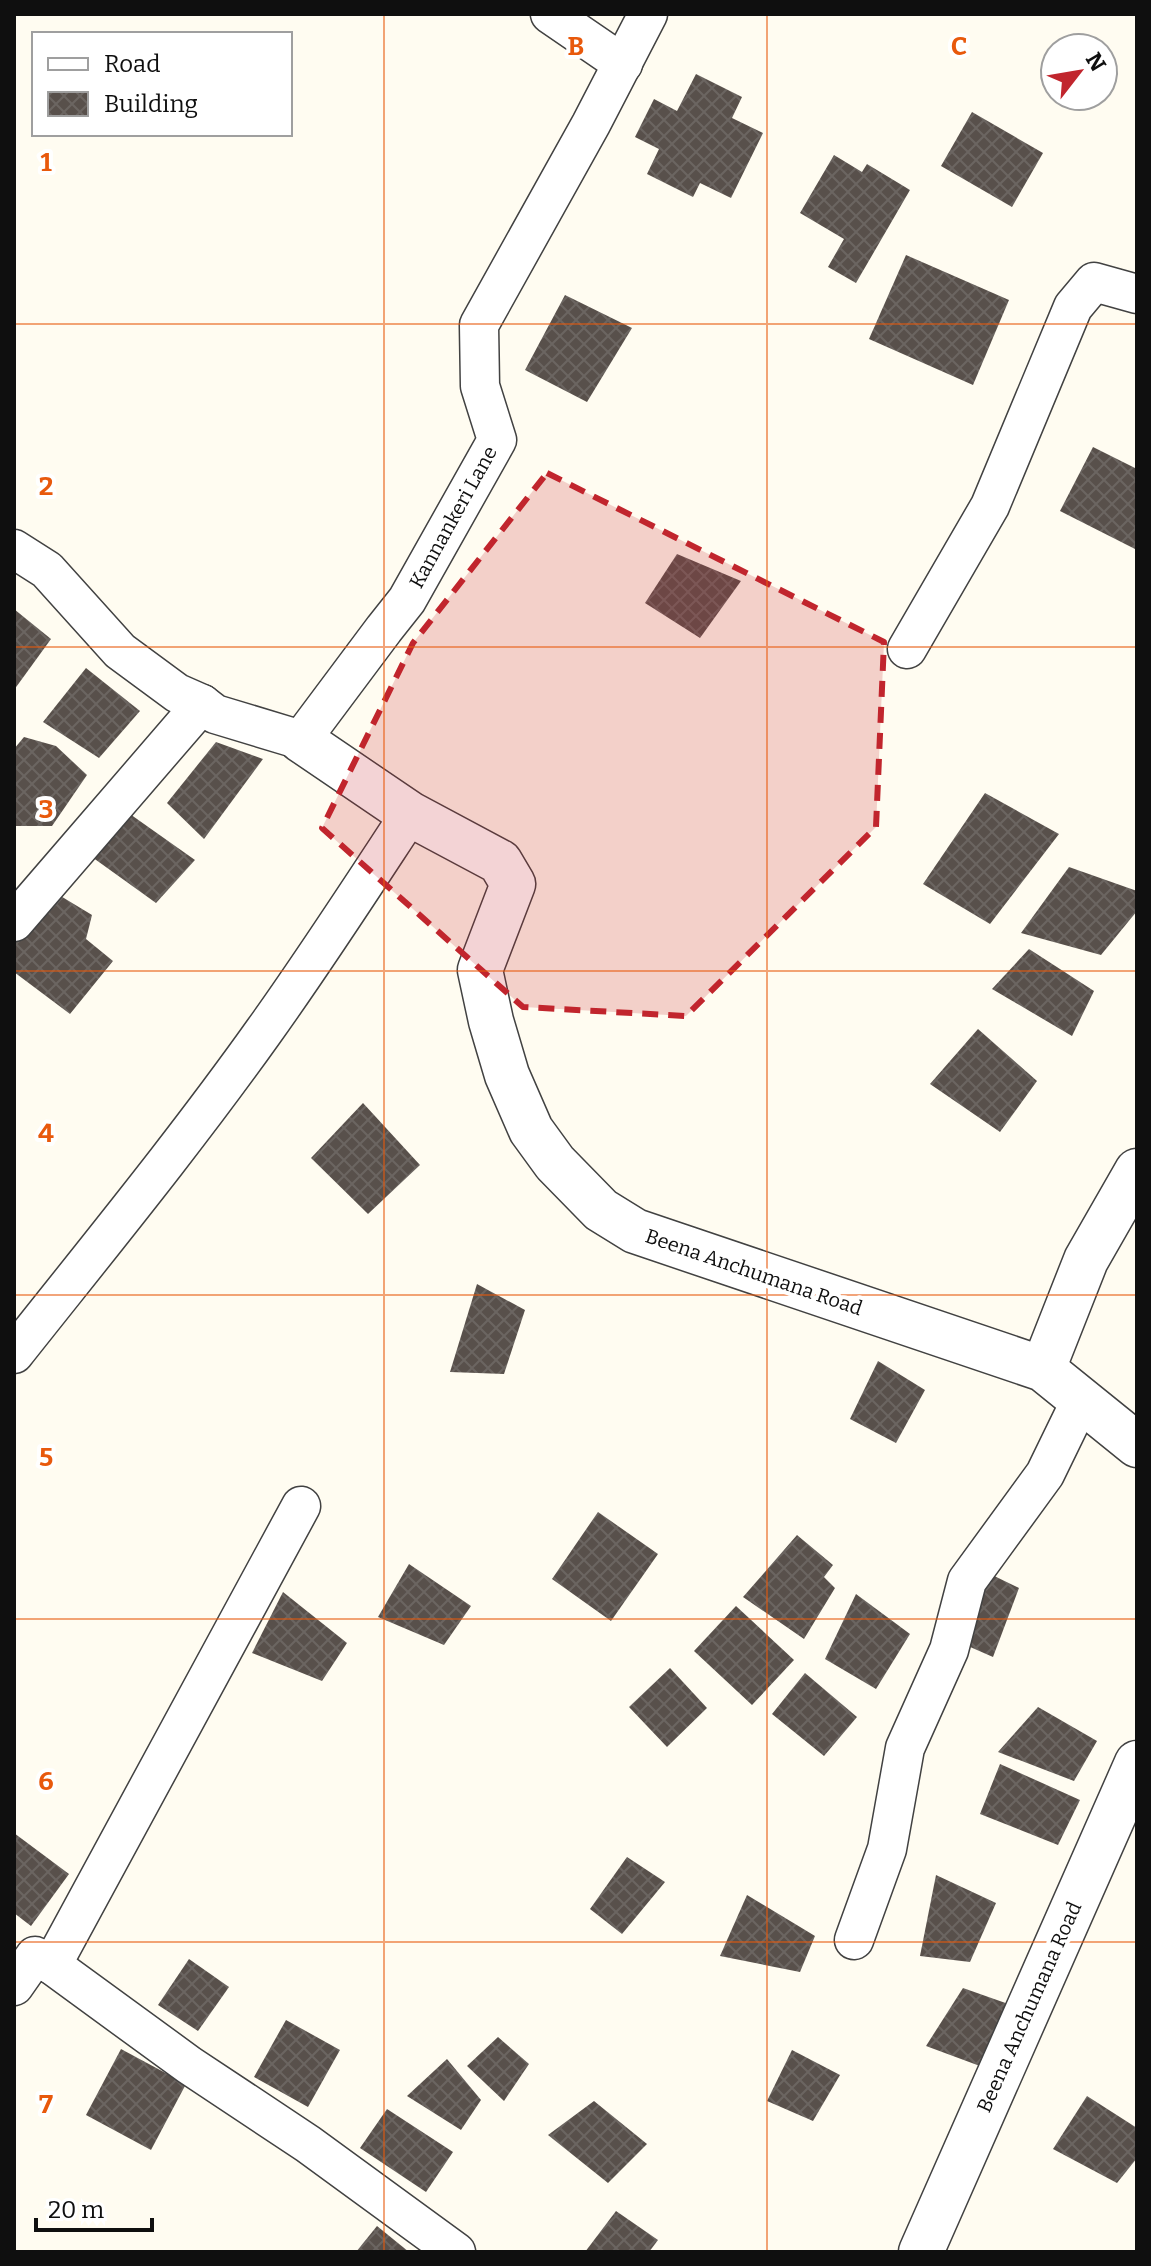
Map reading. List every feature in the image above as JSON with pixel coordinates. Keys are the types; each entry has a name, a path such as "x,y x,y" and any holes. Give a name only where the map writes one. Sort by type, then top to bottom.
{"street":[{"path":"550,14 623,64"},
{"name":"Kannankeri Lane","path":"301,740 407,600 497,440 480,386 479,325 591,124 648,14"},
{"path":"907,649 990,506 1073,307 1094,282 1137,294"},
{"name":"Beena Anchumana Road","path":"14,549 47,570 120,651 177,693 202,704 215,714 301,740 410,814 500,862 513,884 480,970 491,1021 507,1075 531,1130 555,1163 601,1210 635,1231 1043,1369 1137,1445"},
{"path":"14,922 202,704"},
{"path":"14,1354 263,1033 410,814"},
{"path":"1043,1369 1086,1260 1137,1171"},
{"path":"854,1940 887,1849 905,1748 949,1650 967,1581 1045,1474 1081,1400"},
{"path":"52,1965 301,1506"},
{"name":"Beena Anchumana Road","path":"921,2252 1137,1763"},
{"path":"14,1986 35,1956 52,1965 456,2252"}],"highlighted area":[{"path":"547,473 884,642 876,827 686,1016 523,1007 322,828 413,643"}],"building":[{"path":"696,74 742,97 732,118 763,133 731,198 700,183 693,197 647,174 659,149 635,137 654,99 677,111"},
{"path":"972,112 1043,153 1012,207 941,166"},
{"path":"834,155 862,172 867,164 910,190 856,283 828,267 844,239 800,213"},
{"path":"906,255 1009,300 973,385 869,339"},
{"path":"565,295 632,328 587,402 525,370"},
{"path":"1093,447 1137,469 1137,550 1060,511"},
{"path":"677,554 741,581 700,638 645,603"},
{"path":"14,609 51,639 14,690"},
{"path":"86,668 140,711 99,758 43,722"},
{"path":"24,737 56,746 87,775 52,826 14,826 14,749"},
{"path":"216,742 263,759 204,839 167,803"},
{"path":"985,793 1059,834 990,924 923,884"},
{"path":"120,807 195,860 156,903 85,852"},
{"path":"1069,867 1137,891 1137,911 1101,955 1021,933"},
{"path":"54,892 92,915 86,939 113,961 70,1014 14,972 14,935"},
{"path":"1029,949 1094,991 1072,1036 992,989"},
{"path":"978,1029 1037,1081 1000,1132 930,1084"},
{"path":"363,1103 420,1165 368,1214 311,1158"},
{"path":"477,1284 525,1310 504,1374 450,1372"},
{"path":"878,1361 925,1390 896,1443 850,1419"},
{"path":"598,1512 658,1554 611,1621 552,1579"},
{"path":"797,1535 833,1565 824,1577 835,1588 804,1639 743,1597"},
{"path":"409,1564 471,1606 444,1645 378,1617"},
{"path":"986,1572 1019,1588 993,1657 961,1643"},
{"path":"283,1592 347,1643 322,1681 252,1653"},
{"path":"856,1594 910,1634 876,1689 825,1659"},
{"path":"736,1606 794,1660 752,1705 694,1651"},
{"path":"670,1668 707,1708 667,1747 629,1707"},
{"path":"805,1673 857,1717 824,1756 772,1714"},
{"path":"1038,1707 1097,1741 1074,1781 998,1752"},
{"path":"1000,1764 1080,1800 1058,1845 980,1814"},
{"path":"14,1833 69,1874 31,1926 14,1913"},
{"path":"627,1857 665,1882 622,1934 590,1909"},
{"path":"936,1875 996,1903 970,1962 920,1956"},
{"path":"747,1895 815,1936 800,1972 720,1956"},
{"path":"189,1959 229,1987 198,2031 158,2005"},
{"path":"963,1988 1014,2006 988,2069 926,2046"},
{"path":"286,2020 340,2050 308,2107 254,2077"},
{"path":"498,2037 529,2064 504,2101 467,2066"},
{"path":"121,2049 186,2084 151,2150 86,2115"},
{"path":"792,2050 840,2075 813,2121 767,2101"},
{"path":"447,2059 481,2100 461,2130 407,2096"},
{"path":"1087,2096 1137,2128 1137,2158 1117,2183 1053,2149"},
{"path":"594,2101 647,2144 608,2183 548,2135"},
{"path":"387,2109 453,2152 426,2192 360,2148"},
{"path":"616,2211 658,2240 649,2252 585,2252"},
{"path":"377,2226 409,2252 356,2252"}]}
